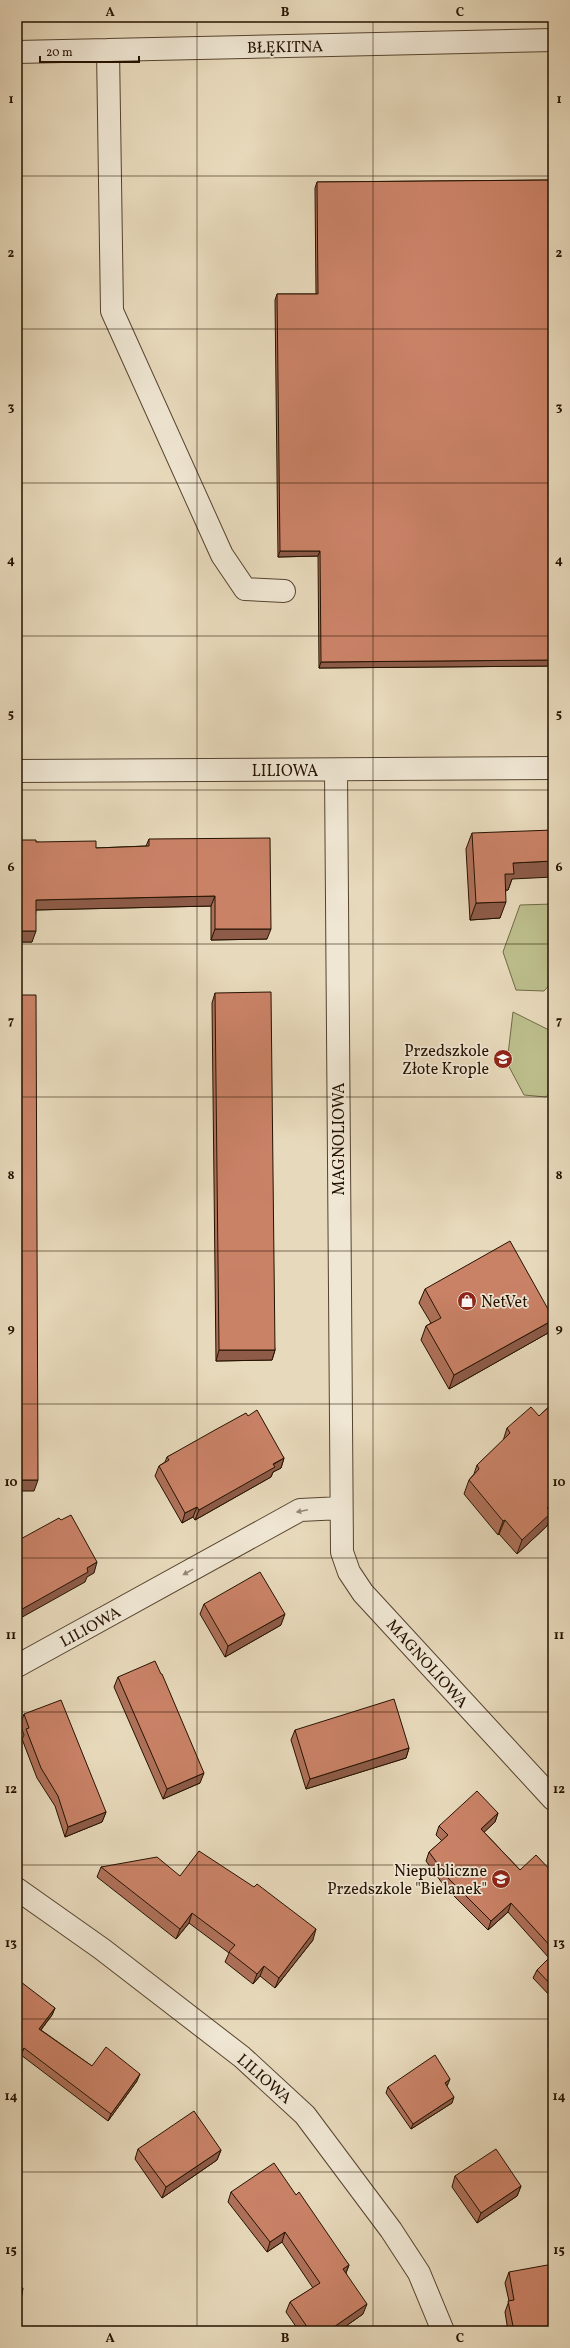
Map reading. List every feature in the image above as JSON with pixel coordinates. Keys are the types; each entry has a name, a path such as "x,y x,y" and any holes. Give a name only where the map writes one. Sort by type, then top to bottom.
{"street":[{"name":"BŁĘKITNA","path":"17,52 553,40"},
{"path":"108,50 112,311 222,555 245,589 284,591"},
{"name":"LILIOWA","path":"17,771 553,768"},
{"name":"MAGNOLIOWA","path":"336,770 342,1552 349,1572 363,1593 553,1799"},
{"name":"LILIOWA","path":"17,1666 300,1510 341,1508"},
{"name":"LILIOWA","path":"17,1889 102,1949 242,2057 305,2114 391,2230 415,2267 439,2318 443,2331"}],"green space":[{"path":"553,904 553,981 544,991 516,990 503,952 520,905"},
{"path":"513,1012 553,1032 553,1089 546,1097 524,1095 507,1063"}],"building":[{"path":"553,180 553,660 321,662 320,551 280,551 277,294 318,294 317,182"},
{"path":"553,830 553,861 513,863 514,874 505,874 506,902 476,903 472,833"},
{"path":"270,838 271,929 215,929 215,896 36,900 36,931 17,931 17,840 36,840 36,842 96,841 96,848 149,846 149,839"},
{"path":"271,992 275,1350 219,1350 215,993"},
{"path":"17,995 36,995 38,1480 17,1480"},
{"path":"510,1241 553,1320 454,1375 426,1326 441,1318 425,1289"},
{"path":"553,1403 553,1502 547,1508 552,1512 522,1540 505,1520 503,1521 469,1480 479,1469 477,1465 510,1433 507,1428 531,1407 539,1416"},
{"path":"257,1410 284,1458 273,1464 275,1467 199,1510 197,1507 185,1513 159,1466 169,1460 167,1457 246,1413 248,1416"},
{"path":"71,1515 97,1562 87,1568 88,1572 17,1612 17,1541 59,1518 61,1520"},
{"path":"260,1572 285,1614 228,1646 204,1604"},
{"path":"155,1661 162,1674 204,1773 167,1789 118,1677"},
{"path":"394,1699 409,1748 310,1779 295,1730"},
{"path":"61,1700 106,1812 68,1827 58,1796 41,1768 26,1729 29,1728 24,1714"},
{"path":"477,1791 498,1813 481,1829 520,1870 536,1855 553,1873 553,1949 511,1903 491,1921 448,1878 429,1852 448,1835 439,1826"},
{"path":"199,1851 254,1887 257,1884 316,1929 279,1978 264,1966 257,1974 229,1952 235,1945 192,1913 180,1929 101,1867 157,1857 180,1876"},
{"path":"553,1954 553,1987 537,1970"},
{"path":"21,1982 55,2008 39,2029 92,2066 106,2047 140,2074 111,2114 24,2048 20,2054 17,2052 17,1986"},
{"path":"435,2055 450,2079 445,2083 454,2097 413,2124 388,2087"},
{"path":"194,2111 221,2150 166,2187 138,2149"},
{"path":"496,2149 521,2186 481,2213 455,2176"},
{"path":"274,2163 296,2195 299,2192 349,2265 343,2269 367,2304 328,2331 310,2331 290,2302 320,2283 285,2232 270,2242 231,2192"},
{"path":"553,2264 553,2331 521,2331 520,2329 514,2331 508,2301 514,2300 509,2272"},
{"path":"17,2287 23,2288 17,2327"}],"place":[{"name":"Przedszkole Złote Krople","path":"503,1059"},
{"name":"NetVet","path":"467,1301"},
{"name":"Niepubliczne Przedszkole \"Bielanek\"","path":"501,1879"}]}
